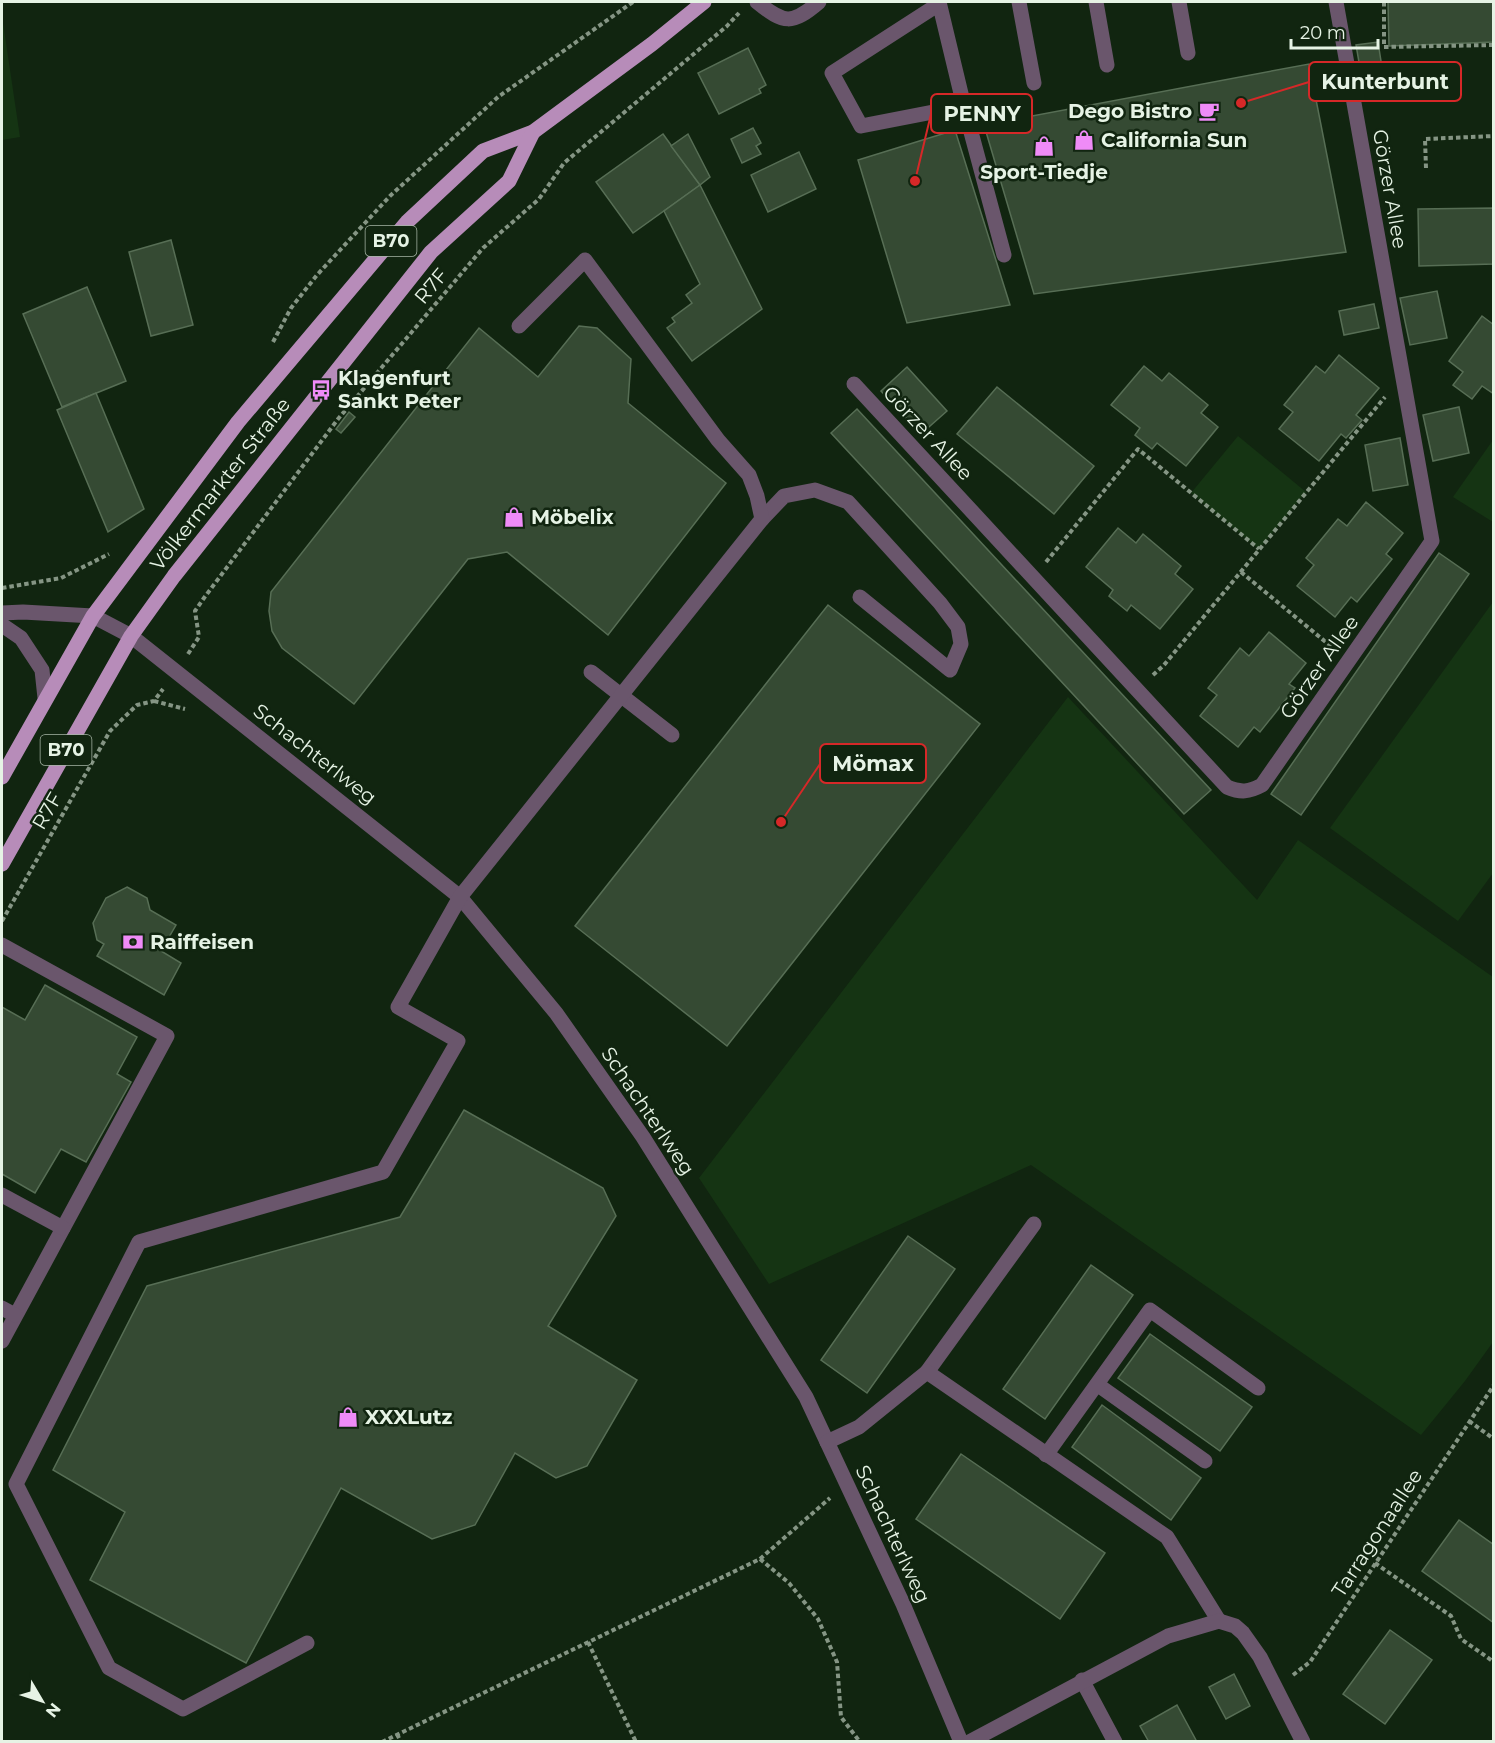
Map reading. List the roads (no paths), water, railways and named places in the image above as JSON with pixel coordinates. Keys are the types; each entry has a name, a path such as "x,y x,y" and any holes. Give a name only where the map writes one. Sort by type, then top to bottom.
{"main road":[{"name":"Völkermarkter Straße","path":"2,777 93,616 238,422 408,222 483,151 533,132 652,44 704,2"},
{"name":"Völkermarkter Straße","path":"2,864 131,636 174,576 431,252 508,181 533,132"}],"street":[{"path":"757,2 774,16 791,20 806,13 819,2"},
{"path":"1019,2 1034,83"},
{"path":"1096,2 1107,65"},
{"path":"1179,2 1188,53"},
{"name":"Görzer Allee","path":"854,384 1227,787 1238,792 1250,791 1262,785 1432,541 1336,2"},
{"path":"964,106 861,126 832,73 939,3 1004,255"},
{"path":"519,326 585,260 718,440 749,474 762,519"},
{"path":"307,1643 183,1709 109,1668 16,1484 139,1242 383,1172 458,1041 398,1008 460,897 762,519 784,496 815,490 848,502 940,603 958,627 961,644 950,670 860,597"},
{"path":"2,613 32,612 93,616"},
{"name":"Schachterlweg","path":"93,616 131,636 460,897 556,1013 643,1137 806,1396 903,1604 961,1742"},
{"path":"2,625 21,638 42,670 45,699"},
{"path":"591,672 672,735"},
{"path":"2,945 167,1036 63,1228 8,1312 2,1341"},
{"path":"2,1195 63,1228"},
{"path":"827,1442 859,1427 927,1372 1034,1224"},
{"path":"1047,1455 1150,1310 1258,1388"},
{"path":"927,1372 1167,1537 1219,1622"},
{"path":"1098,1385 1205,1461"},
{"path":"969,1742 1168,1636 1219,1622 1235,1626 1244,1633 1260,1657 1303,1742"},
{"path":"1082,1680 1116,1742"}],"place":[{"name":"Kunterbunt","path":"1241,103"},
{"name":"Dego Bistro","path":"1209,111"},
{"name":"California Sun","path":"1084,140"},
{"name":"Sport-Tiedje","path":"1044,146"},
{"name":"PENNY","path":"915,181"},
{"name":"Klagenfurt Sankt Peter","path":"321,390"},
{"name":"Möbelix","path":"514,517"},
{"name":"Mömax","path":"781,822"},
{"name":"Raiffeisen","path":"133,942"},
{"name":"XXXLutz","path":"348,1417"}]}
